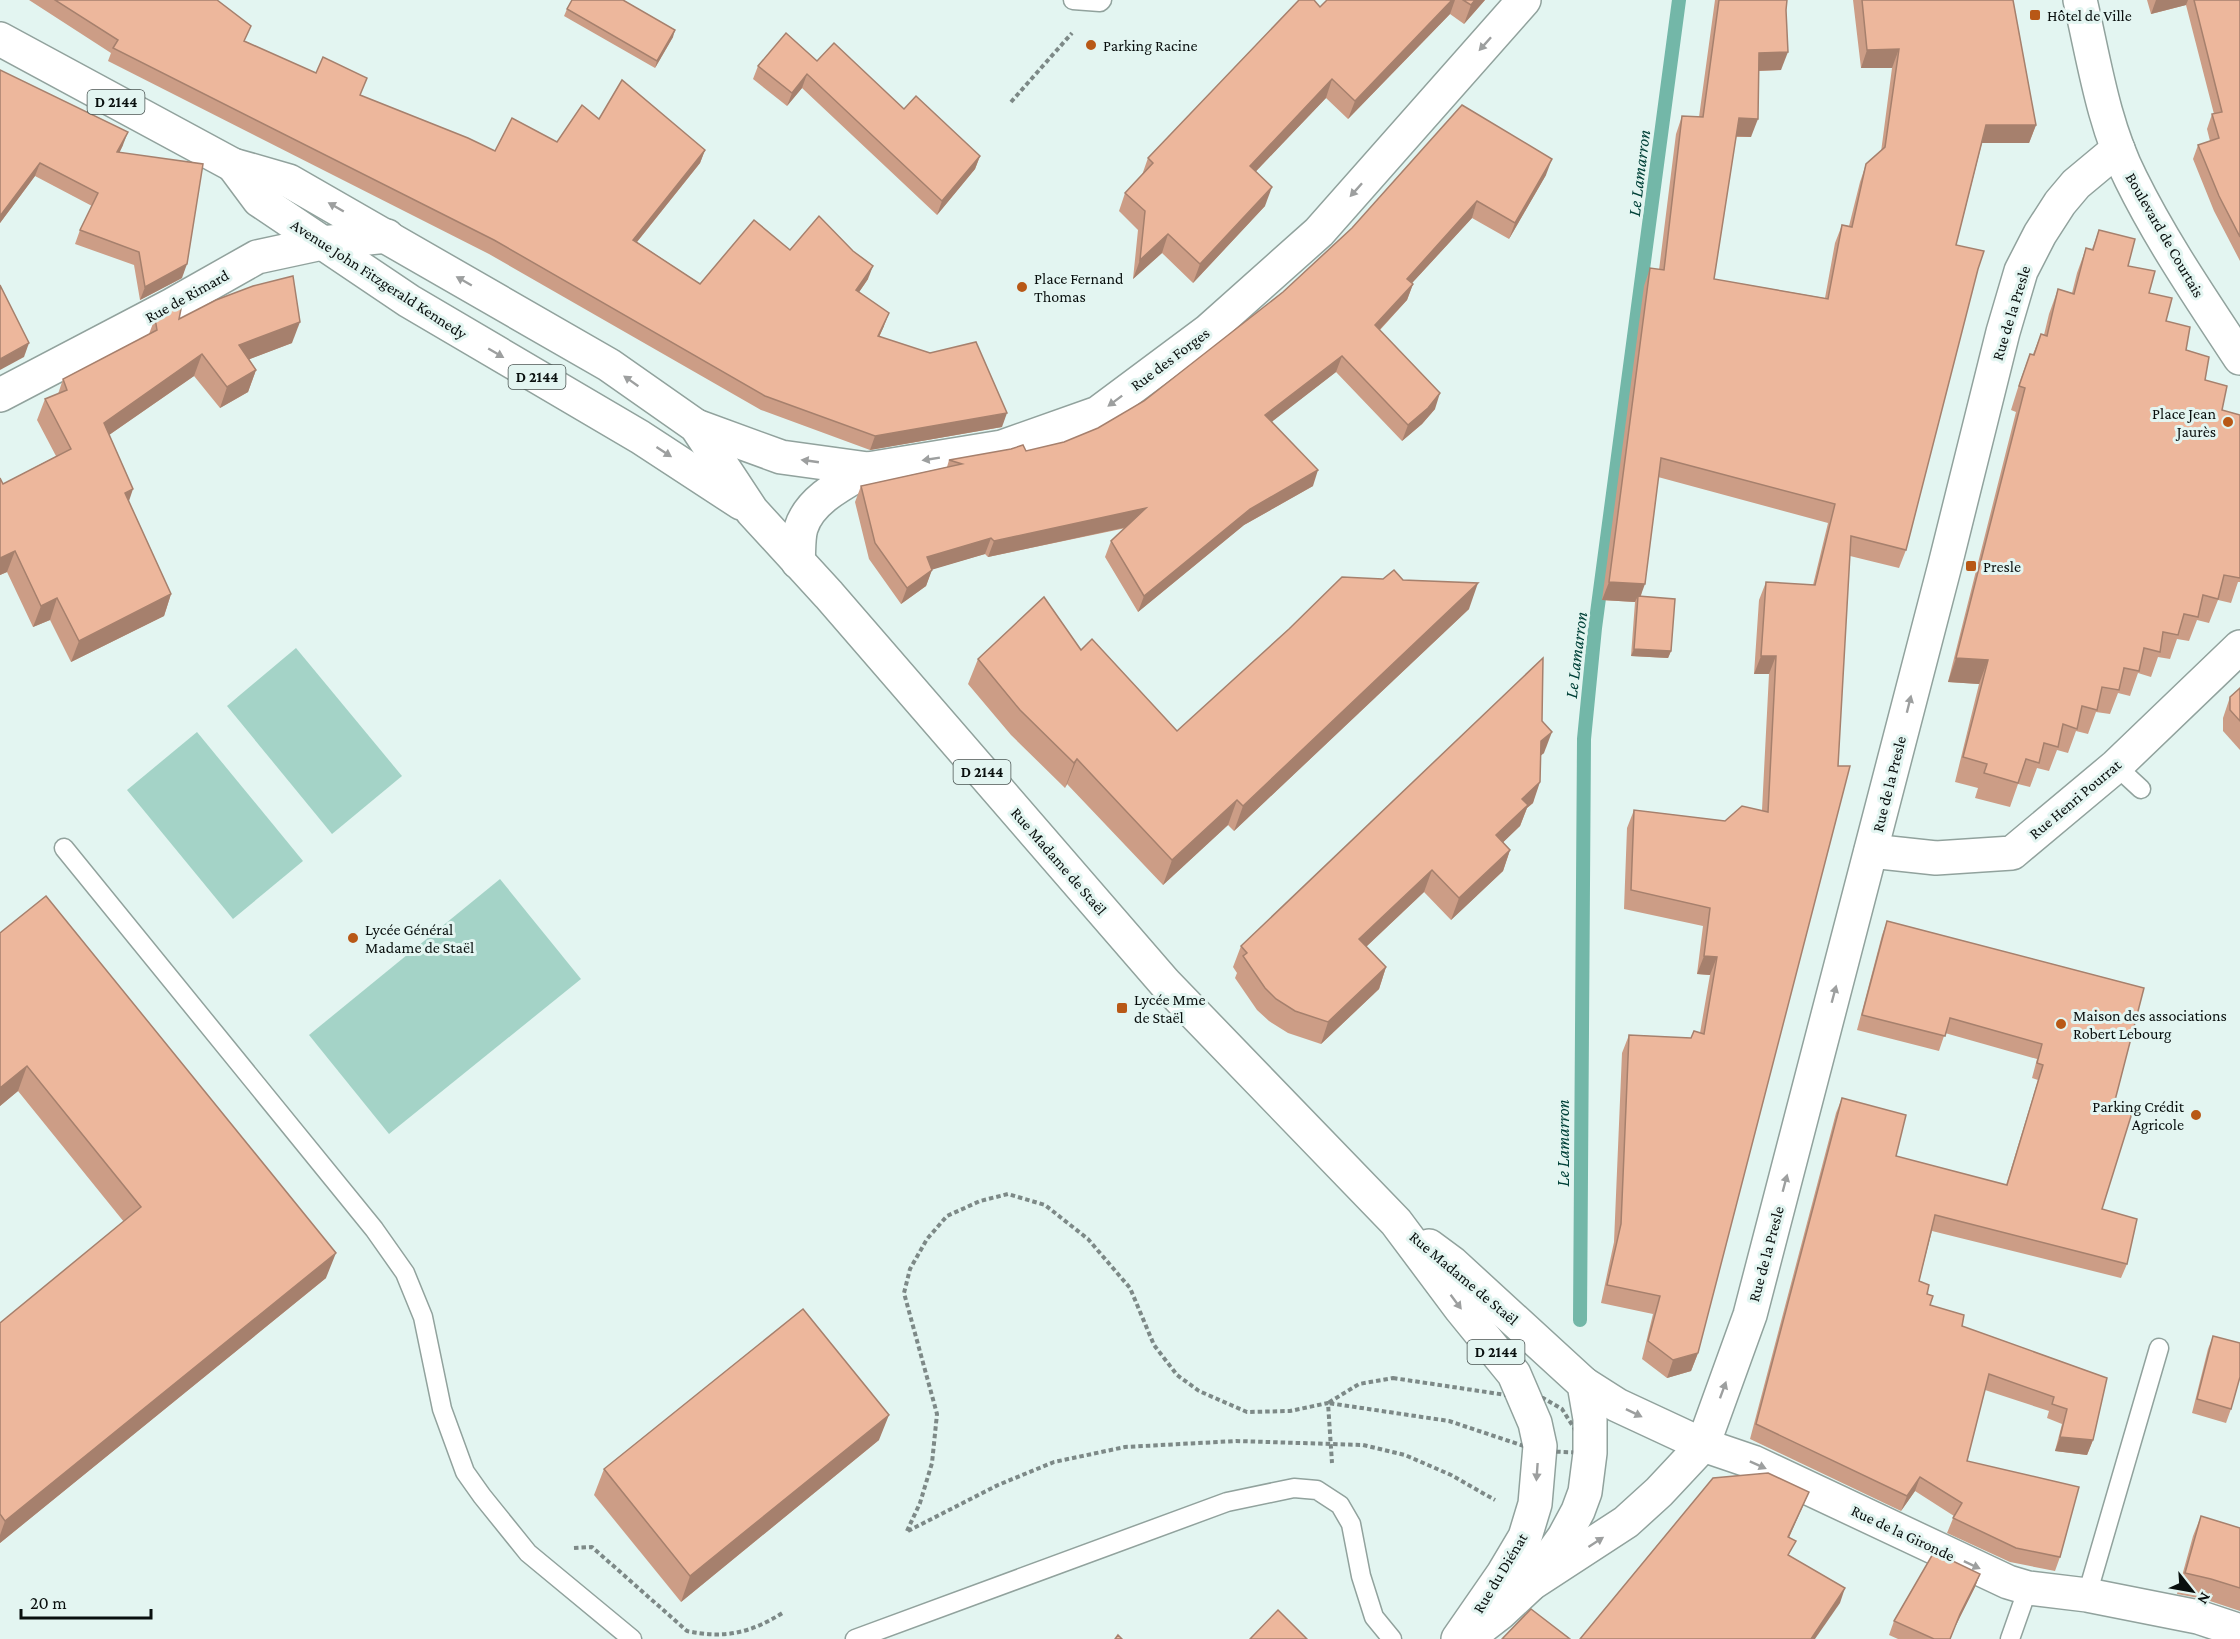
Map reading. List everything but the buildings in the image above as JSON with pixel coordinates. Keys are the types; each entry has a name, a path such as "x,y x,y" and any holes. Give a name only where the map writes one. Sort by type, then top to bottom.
{"main road":[{"name":"Rue des Forges","path":"696,426 781,458 868,469 1002,447 1098,413 1208,331 1319,231 1524,0"},
{"name":"Boulevard de Courtais","path":"2080,0 2104,106 2130,179 2178,263 2240,358"},
{"name":"Avenue John Fitzgerald Kennedy","path":"0,39 233,165 289,181 609,365 696,426"},
{"name":"Rue de la Presle","path":"1703,1445 1750,1315 1871,851 2002,332 2021,271 2060,202 2076,184 2118,150"},
{"name":"Avenue John Fitzgerald Kennedy","path":"233,165 259,200 322,243 409,301 640,437 752,511"},
{"name":"Rue de Rimard","path":"0,395 172,305 257,257 322,243 387,236"},
{"name":"Rue Madame de Staël","path":"696,426 752,511 1165,983 1396,1222 1461,1309 1514,1374 1526,1398 1536,1423 1539,1451 1535,1504"},
{"path":"798,562 801,528 813,508 835,488 868,469"},
{"name":"Rue Henri Pourrat","path":"1871,851 1936,858 2012,853 2116,766 2240,647"},
{"name":"Rue Madame de Staël","path":"1396,1222 1452,1263 1584,1384"},
{"path":"1584,1384 1590,1419 1590,1453"},
{"name":"Rue de la Gironde","path":"1584,1384 1617,1405 1703,1445 1753,1462 2008,1582 2028,1588 2087,1595 2198,1617 2240,1631"},
{"path":"1529,1586 1626,1522 1659,1492 1703,1445"},
{"name":"Rue du Diénat","path":"1466,1639 1500,1613 1529,1586 1564,1537 1585,1492 1590,1453"},
{"name":"Rue du Diénat","path":"1458,1639 1503,1574 1525,1537 1535,1504"}],"lane":[{"path":"1072,0 1101,1"},
{"path":"2116,766 2141,789"},
{"path":"64,848 374,1228 405,1273 423,1317 442,1409 465,1472 482,1496 528,1553 632,1639"},
{"path":"2087,1595 2159,1348"},
{"path":"855,1639 1227,1502 1294,1488 1317,1490 1340,1505 1351,1524 1361,1576 1374,1617 1392,1639"},
{"path":"2010,1639 2028,1588"}],"path":[{"path":"1011,102 1101,1"},
{"path":"1499,1503 1451,1475 1405,1455 1363,1445 1236,1441 1125,1447 1054,1462 998,1485 907,1531 920,1503 932,1463 937,1414 904,1293 910,1269 927,1239 947,1216 980,1201 1008,1194 1045,1205 1088,1239 1130,1288 1154,1346 1177,1375 1199,1391 1247,1412 1290,1411 1328,1403 1359,1384 1393,1378 1526,1398 1543,1398 1562,1409 1590,1453"},
{"path":"1328,1403 1334,1500"},
{"path":"1328,1403 1449,1421 1539,1451 1590,1453"},
{"path":"528,1553 592,1547 687,1631 705,1637 757,1629 784,1612"}],"green space":[{"path":"296,648 402,776 332,834 227,706"},
{"path":"197,732 303,861 233,919 127,790"},
{"path":"500,879 581,979 389,1134 309,1035"}],"waterway":[{"name":"Le Lamarron","path":"1580,1320 1584,739 1595,628 1679,0"}],"place":[{"name":"Hôtel de Ville","path":"2035,15"},
{"name":"Parking Racine","path":"1091,45"},
{"name":"Place Fernand Thomas","path":"1022,287"},
{"name":"Place Jean Jaurès","path":"2228,422"},
{"name":"Presle","path":"1971,566"},
{"name":"Lycée Général Madame de Staël","path":"353,938"},
{"name":"Lycée Mme de Staël","path":"1122,1008"},
{"name":"Maison des associations Robert Lebourg","path":"2061,1024"},
{"name":"Parking Crédit Agricole","path":"2196,1115"}]}
